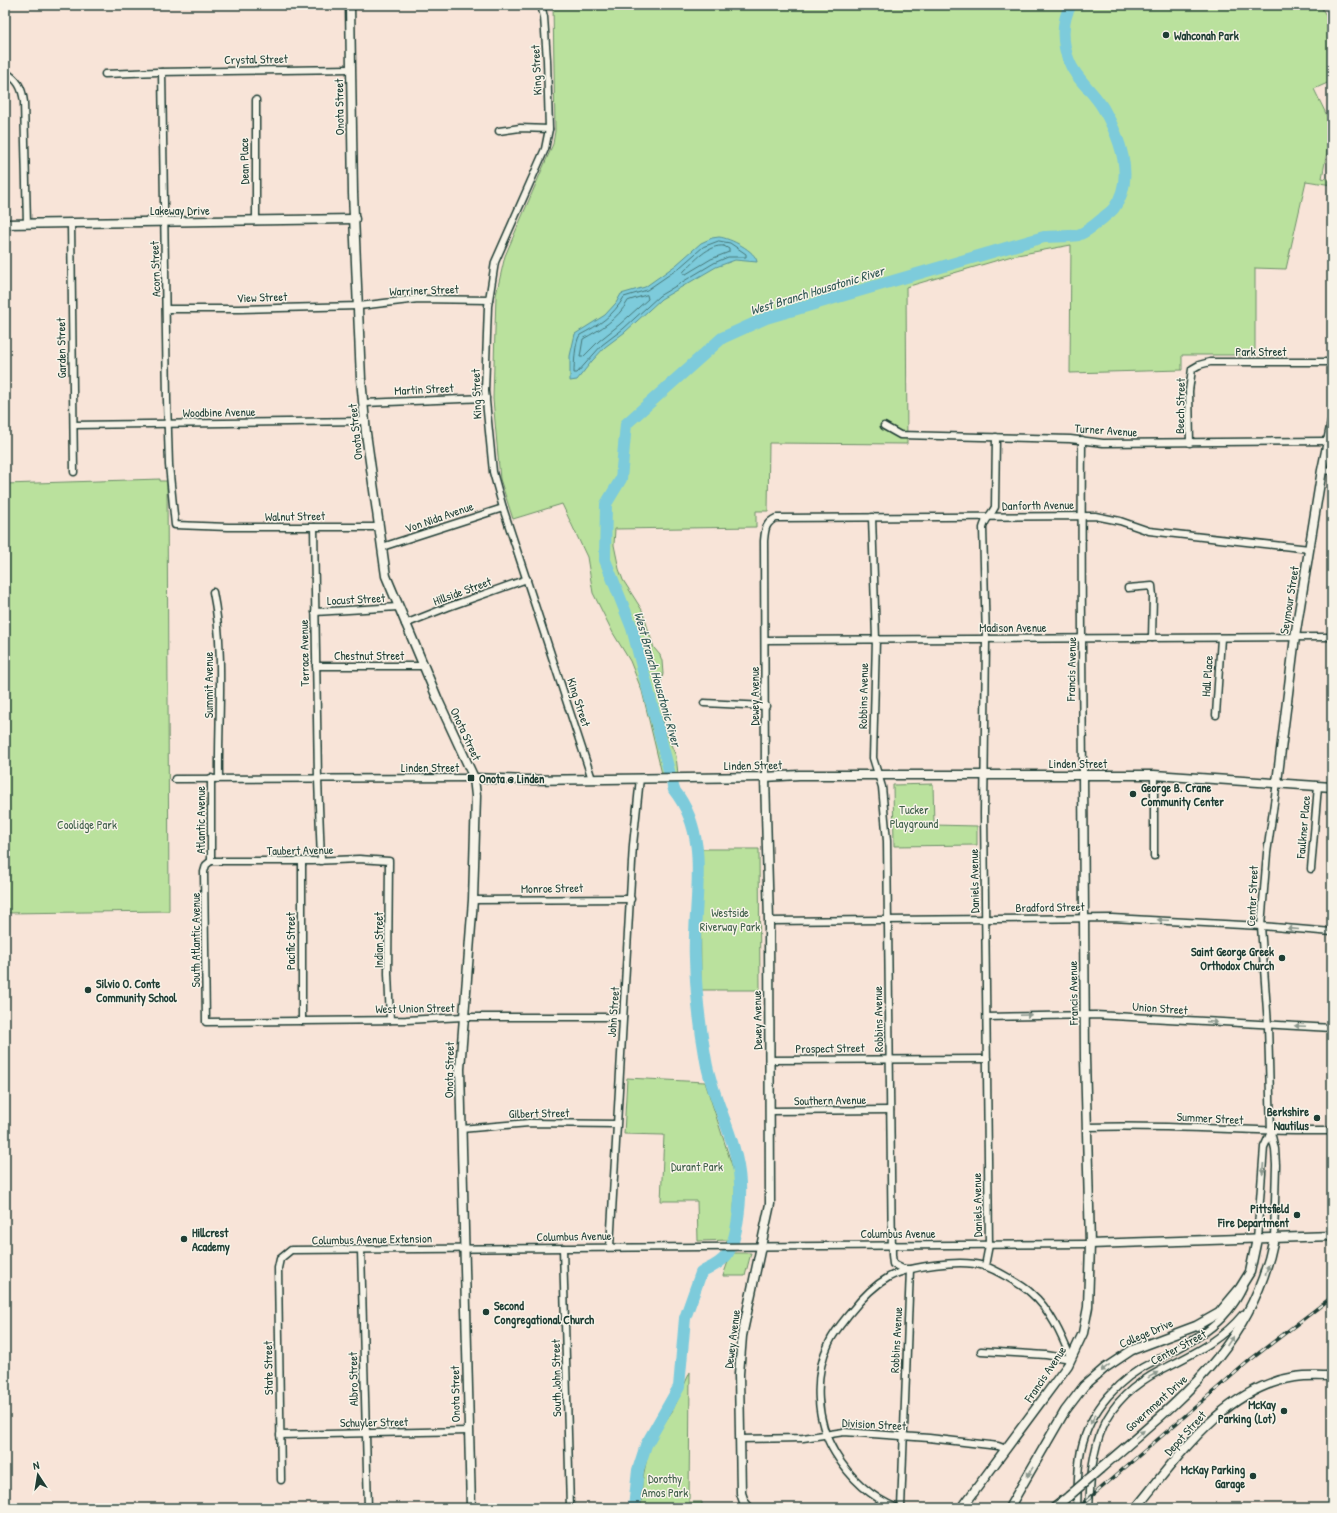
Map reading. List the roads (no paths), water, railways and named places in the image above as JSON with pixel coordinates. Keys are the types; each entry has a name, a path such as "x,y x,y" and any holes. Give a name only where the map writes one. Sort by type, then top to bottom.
{"street":[{"name":"Onota Street","path":"350,5 355,219 365,421 386,576 423,666 474,778 476,796 473,900 460,1068 471,1508"},
{"name":"King Street","path":"541,5 544,17 547,60 549,129 545,149 495,262 489,300 486,351 486,398 493,472 503,508 592,779"},
{"name":"Crystal Street","path":"105,74 351,69"},
{"path":"5,72 15,79 20,86 23,97 27,224"},
{"name":"Acorn Street","path":"162,72 169,466"},
{"name":"Dean Place","path":"256,100 256,221"},
{"path":"499,130 520,128 549,129"},
{"name":"Lakeway Drive","path":"5,224 355,219"},
{"name":"Garden Street","path":"71,224 74,472"},
{"name":"Warriner Street","path":"359,306 418,299 489,300"},
{"name":"View Street","path":"167,309 359,306"},
{"name":"Park Street","path":"1192,369 1199,364 1210,362 1332,362"},
{"name":"Beech Street","path":"1190,443 1189,391 1192,369"},
{"name":"Martin Street","path":"364,403 486,398"},
{"name":"Woodbine Avenue","path":"74,425 365,421"},
{"name":"Seymour Street","path":"1277,782 1295,637 1322,470 1332,422"},
{"name":"Turner Avenue","path":"884,426 900,435 1082,440 1103,443 1328,442"},
{"name":"Daniels Avenue","path":"984,1266 988,1245 984,776 986,639 983,528 987,517 993,512 995,507 996,437"},
{"name":"Francis Avenue","path":"962,1508 1071,1359 1083,1333 1088,1307 1090,1244 1084,917 1082,440"},
{"name":"Walnut Street","path":"169,466 175,525 211,527 379,527"},
{"path":"1322,470 1332,471"},
{"name":"Von Nida Avenue","path":"382,547 503,508"},
{"name":"Danforth Avenue","path":"766,526 770,521 776,518 872,516 1094,516 1120,521 1149,531 1179,536 1271,543 1309,549"},
{"name":"Robbins Avenue","path":"872,516 876,639 873,758 880,776 887,841 891,1245 893,1264 903,1269 910,1269 901,1508"},
{"name":"Dewey Avenue","path":"749,1508 744,1502 741,1493 740,1374 742,1336 770,1204 769,921 764,541 766,526"},
{"name":"Terrace Avenue","path":"314,527 314,612 321,861"},
{"name":"Hillside Street","path":"405,624 448,607 527,580"},
{"path":"1128,588 1152,586 1152,638"},
{"name":"Summit Avenue","path":"213,592 217,613 219,653 219,778"},
{"name":"Locust Street","path":"314,612 398,608"},
{"name":"Madison Avenue","path":"765,640 1083,637 1332,637"},
{"name":"Hall Place","path":"1216,715 1220,638"},
{"name":"Chestnut Street","path":"316,666 423,666"},
{"path":"704,703 766,706"},
{"name":"Linden Street","path":"175,779 592,779 766,777 799,775 984,776 1083,774 1154,775 1277,782 1332,787"},
{"path":"1154,775 1154,856"},
{"name":"Atlantic Avenue","path":"211,778 211,861"},
{"name":"John Street","path":"610,1247 633,845 640,778"},
{"name":"Center Street","path":"1089,1508 1094,1449 1102,1428 1114,1408 1143,1380 1200,1351 1218,1339 1234,1324 1254,1300 1266,1274 1274,1238 1276,1166 1275,1149 1271,1132 1268,1025 1261,926 1267,853 1277,782"},
{"name":"Faulkner Place","path":"1310,869 1318,786"},
{"name":"Taubert Avenue","path":"211,861 321,861 359,859 389,861"},
{"name":"South Atlantic Avenue","path":"206,1022 204,872 206,865 211,861"},
{"name":"Pacific Street","path":"302,861 302,1021"},
{"name":"Indian Street","path":"389,861 388,973 390,1020"},
{"name":"Monroe Street","path":"473,900 631,899"},
{"name":"Bradford Street","path":"769,921 986,920 1084,917 1135,918 1332,932"},
{"name":"Union Street","path":"987,1017 1061,1014 1332,1028"},
{"name":"West Union Street","path":"206,1022 390,1020 463,1017 623,1017"},
{"name":"Prospect Street","path":"770,1060 987,1059"},
{"name":"Southern Avenue","path":"770,1111 890,1110"},
{"name":"Gilbert Street","path":"461,1129 529,1123 616,1124"},
{"name":"Summer Street","path":"1087,1127 1116,1126 1271,1132 1332,1131"},
{"name":"Center Street","path":"1077,1508 1081,1451 1090,1423 1102,1404 1118,1385 1136,1371 1194,1340 1214,1327 1233,1306 1242,1290 1250,1272 1257,1239 1264,1147 1271,1132"},
{"name":"Columbus Avenue","path":"464,1248 1090,1244 1332,1236"},
{"name":"Columbus Avenue Extension","path":"281,1257 291,1250 464,1248"},
{"name":"South John Street","path":"563,1248 570,1508"},
{"name":"Albro Street","path":"361,1250 368,1508"},
{"name":"State Street","path":"280,1480 278,1268 281,1257"},
{"path":"897,1508 883,1503 861,1487 843,1467 829,1444 819,1400 819,1380 829,1343 867,1292 889,1277 910,1269 946,1264 984,1266 1030,1292 1052,1319 1071,1359"},
{"name":"College Drive","path":"1010,1508 1065,1411 1084,1386 1105,1368 1132,1350 1196,1326 1212,1318 1234,1296 1250,1272"},
{"name":"Government Drive","path":"1054,1508 1194,1386 1227,1345 1254,1300"},
{"path":"982,1351 1046,1355 1071,1359"},
{"name":"Depot Street","path":"1136,1508 1210,1422 1234,1402 1258,1388 1282,1380 1308,1376 1332,1376"},
{"name":"Schuyler Street","path":"280,1435 468,1431"},
{"name":"Division Street","path":"740,1440 803,1438 827,1436 844,1432 998,1446 1006,1449"}],"water":[{"path":"719,237 742,246 756,258 757,262 735,260 716,267 661,299 625,332 605,347 577,380 570,381 570,356 575,334 605,315 616,303 621,294 645,287 676,265 701,243 712,238"}],"waterway":[{"name":"West Branch Housatonic River","path":"634,1508 638,1470 646,1445 679,1387 685,1318 701,1273 714,1266 726,1256 730,1250 736,1232 739,1211 740,1183 735,1152 709,1076 700,1023 695,959 698,872 697,850 693,829 686,809 674,790 632,628 605,560 606,504 621,479 626,424 722,338 766,318 1044,237 1078,235 1091,228 1111,211 1120,196 1124,184 1123,157 1115,131 1109,119 1103,108 1075,73 1067,54 1064,40 1064,25 1065,18 1071,5"}],"railway":[{"path":"1078,1508 1250,1360 1332,1297"}],"place":[{"name":"Wahconah Park","path":"1166,35"},
{"name":"Onota @ Linden","path":"471,778"},
{"name":"George B. Crane Community Center","path":"1133,794"},
{"name":"Saint George Greek Orthodox Church","path":"1282,958"},
{"name":"Silvio O. Conte Community School","path":"88,990"},
{"name":"Berkshire Nautilus","path":"1317,1118"},
{"name":"Pittsfield Fire Department","path":"1297,1215"},
{"name":"Hillcrest Academy","path":"184,1239"},
{"name":"Second Congregational Church","path":"486,1312"},
{"name":"McKay Parking (Lot)","path":"1284,1411"},
{"name":"McKay Parking Garage","path":"1253,1476"}],"park label":[{"name":"Tucker Playground","path":"914,816"},
{"name":"Coolidge Park","path":"87,824"},
{"name":"Westside Riverway Park","path":"730,919"},
{"name":"Durant Park","path":"697,1166"},
{"name":"Dorothy Amos Park","path":"665,1485"}]}
